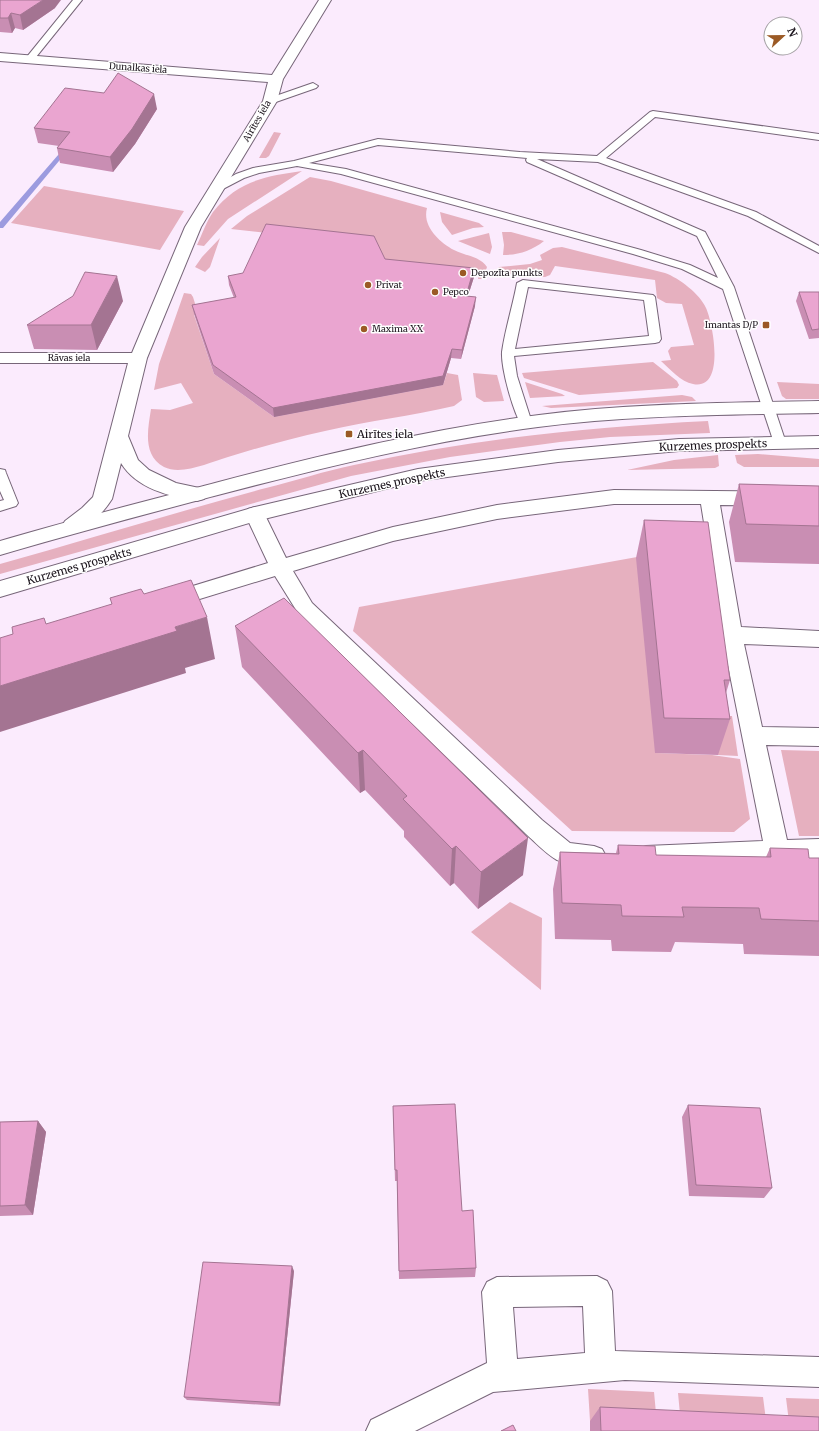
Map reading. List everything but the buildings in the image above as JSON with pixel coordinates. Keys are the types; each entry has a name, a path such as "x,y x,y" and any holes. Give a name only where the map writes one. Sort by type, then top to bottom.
{"street":[{"name":"Airītes iela","path":"72,526 89,513 102,499 138,358 193,227 270,101 276,79 324,0"},
{"name":"Dunalkas iela","path":"0,57 276,79"},
{"name":"Rāvas iela","path":"0,358 138,358"},
{"path":"0,548 72,526 339,457 478,429 662,410 819,407"},
{"path":"119,436 131,464 142,475 177,491 197,494"},
{"name":"Kurzemes prospekts","path":"0,589 255,514 418,475 558,456 679,445 819,442"},
{"path":"150,606 393,534 498,512 614,497 819,498"},
{"path":"709,497 732,635 777,850"},
{"path":"255,514 280,567 305,608 534,827 565,853 618,857 819,849"},
{"path":"732,635 819,639"},
{"path":"754,736 819,737"},
{"path":"503,1376 497,1292 597,1290 601,1367"},
{"path":"382,1431 491,1378 503,1376 625,1365 819,1372"}],"lane":[{"path":"29,60 78,0"},
{"path":"270,101 314,86"},
{"path":"599,159 653,114 819,137"},
{"path":"217,188 240,176 257,170 294,164 378,142 520,155 599,159 752,214 819,250"},
{"path":"520,155 701,234 728,287 780,443"},
{"path":"294,164 342,170 637,252 686,267 728,287"},
{"path":"508,353 655,339 649,297 523,283 508,353 511,376 526,423"},
{"path":"0,506 11,503 2,482"}],"shaded area":[{"path":"274,132 281,133 269,156 266,158 259,158"},
{"path":"302,171 228,219 204,246 197,245 213,212 232,193 264,178"},
{"path":"310,177 331,181 427,208 427,221 433,233 448,247 476,258 484,263 487,267 483,279 478,279 480,271 453,268 451,275 267,233 231,229 247,216"},
{"path":"44,186 184,211 160,250 11,223"},
{"path":"440,212 479,223 484,227 473,228 452,235 442,222"},
{"path":"502,232 511,232 544,241 525,252 503,255 504,245"},
{"path":"489,233 492,247 490,254 458,241"},
{"path":"220,238 210,267 205,272 195,267 202,257"},
{"path":"562,247 671,275 694,292 706,308 712,327 714,354 713,367 710,377 703,383 689,383 676,375 661,361 671,360 668,351 671,347 694,345 682,304 666,303 657,298 655,280 555,266 550,275 545,277 495,272 499,267 530,264 542,260 540,255 553,248"},
{"path":"184,293 191,294 193,297 198,313 194,315 214,374 274,417 443,385 447,373 458,375 462,400 454,406 341,427 240,453 196,467 179,470 164,467 152,456 149,449 148,433 151,409 170,410 193,403 181,383 154,390 159,364"},
{"path":"653,362 677,381 679,385 677,388 579,395 524,378 522,373"},
{"path":"473,373 497,375 504,401 484,402 476,397"},
{"path":"525,382 562,394 565,396 530,398"},
{"path":"777,382 819,384 819,399 786,399 782,396"},
{"path":"682,395 692,397 696,401 551,408 542,406"},
{"path":"708,421 710,433 610,437 560,442 450,457 351,476 0,574 0,564 233,497 354,465 486,441 574,431"},
{"path":"758,454 819,459 819,467 744,467 737,463 735,455"},
{"path":"718,455 719,466 715,468 627,470 674,460"},
{"path":"637,557 656,753 712,755 740,759 750,819 734,832 572,831 353,631 359,607"},
{"path":"713,716 732,716 738,756 718,755"},
{"path":"781,750 819,751 819,836 799,836"},
{"path":"510,902 542,918 541,990 471,932"},
{"path":"588,1389 654,1392 657,1424 590,1421"},
{"path":"678,1393 763,1397 767,1428 681,1425"},
{"path":"786,1398 819,1399 819,1431 790,1430"}],"waterway":[{"path":"0,226 67,148"}],"place":[{"name":"Depozīta punkts","path":"463,273"},
{"name":"Privat","path":"368,285"},
{"name":"Pepco","path":"435,292"},
{"name":"Imantas D/P","path":"766,325"},
{"name":"Maxima XX","path":"364,329"},
{"name":"Airītes iela","path":"349,434"}]}
